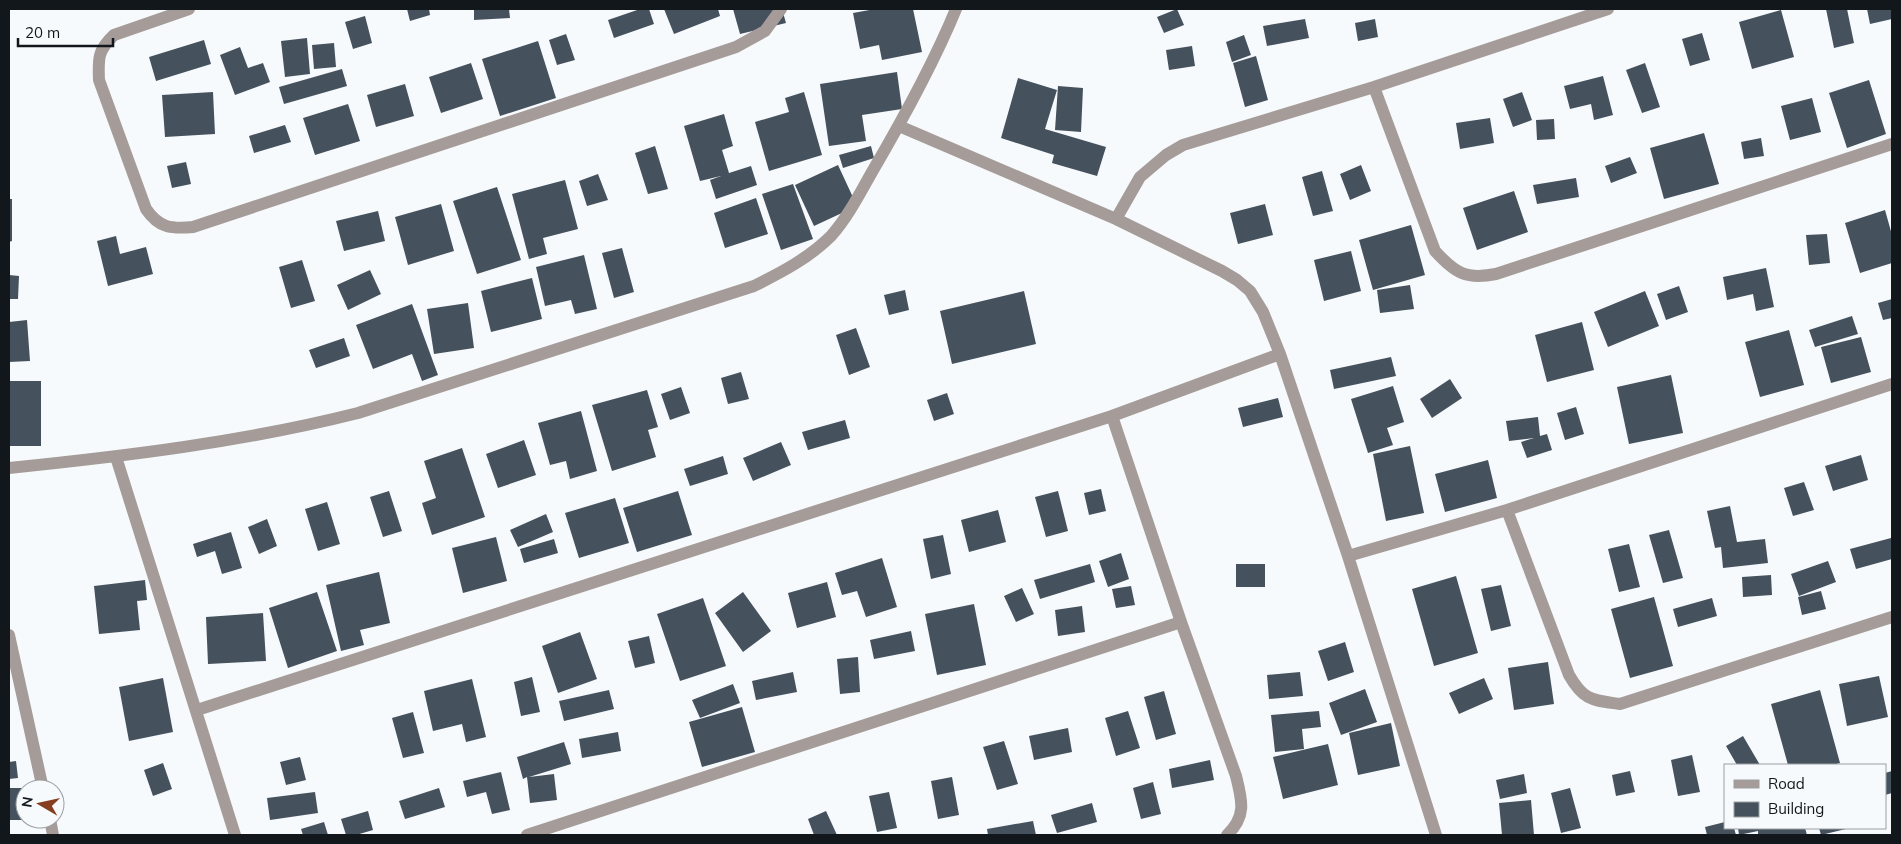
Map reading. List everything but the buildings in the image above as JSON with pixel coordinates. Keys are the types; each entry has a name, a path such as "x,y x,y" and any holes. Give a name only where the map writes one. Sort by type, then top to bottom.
{"street":[{"path":"189,9 114,35 106,42 100,52 98,62 99,80 146,209 155,221 178,228 193,227 736,47 765,31 781,9"},
{"path":"9,468 116,457 247,438 302,427 358,413 754,286 809,255 831,235 847,215 899,126 946,34 956,9"},
{"path":"1116,219 1140,177 1166,155 1183,145 1374,87 1608,9"},
{"path":"1374,87 1435,251 1451,268 1464,274 1480,277 1496,274 1892,144"},
{"path":"899,126 1116,219 1237,280 1250,291 1263,312 1280,354 1348,556 1436,835"},
{"path":"197,710 1112,416 1280,354"},
{"path":"1348,556 1507,510 1892,384"},
{"path":"1112,416 1181,622 1236,776 1241,795 1242,812 1235,827 1227,835"},
{"path":"116,457 235,835"},
{"path":"1507,510 1569,675 1578,690 1588,698 1620,704 1892,617"},
{"path":"527,835 1181,622"},
{"path":"9,635 14,691 40,779"}]}
